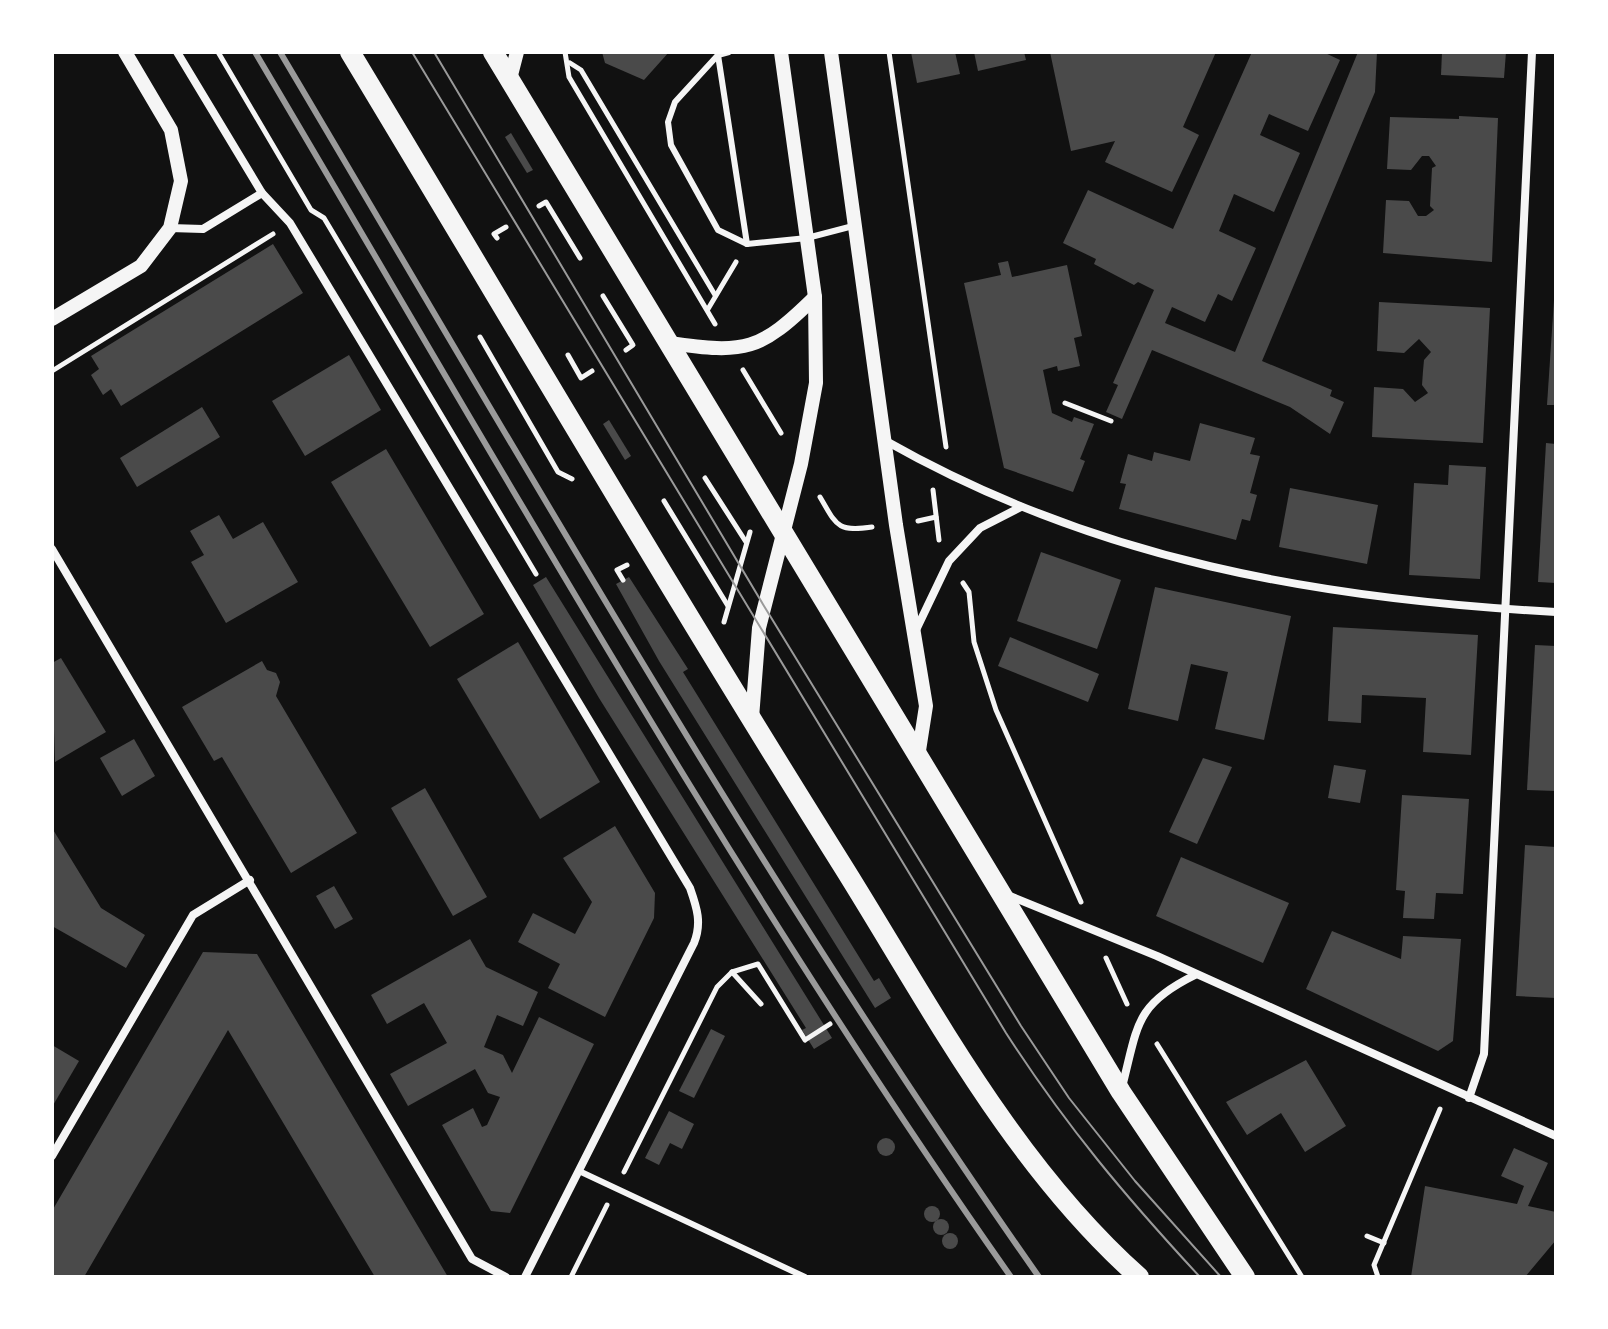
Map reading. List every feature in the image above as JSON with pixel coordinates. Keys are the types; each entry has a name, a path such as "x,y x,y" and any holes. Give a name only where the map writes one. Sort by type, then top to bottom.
{"main road":[{"path":"350,52 752,721 984,1090 1053,1188 1107,1249 1139,1277"},
{"path":"493,52 1121,1092 1245,1277"}],"street":[{"path":"52,319 141,266 170,228 181,181 171,130 125,52"},
{"path":"177,52 262,193 290,223 690,888 700,928 525,1277"},
{"path":"510,79 517,52"},
{"path":"752,721 759,628 801,464 816,383 815,297 781,52"},
{"path":"831,52 896,525 926,706 918,757"},
{"path":"1469,1098 1484,1054 1532,52"},
{"path":"170,228 203,229 262,193"},
{"path":"669,343 730,349 759,342 779,333 815,297"},
{"path":"884,440 939,471 1021,507 1121,543 1214,570 1385,600 1556,612"},
{"path":"914,636 949,561 980,528 1021,507"},
{"path":"52,549 472,1259 506,1277"},
{"path":"52,1156 193,915 250,880"},
{"path":"1001,892 1093,928 1556,1136"},
{"path":"1121,1092 1139,1021 1149,1004 1164,990 1195,975"}],"lane":[{"path":"729,52 718,55 675,102 668,122 671,145 718,230 747,244 807,238 854,226"},
{"path":"718,55 747,244"},
{"path":"579,1171 805,1277"}],"path":[{"path":"218,52 311,210 324,218 536,574"},
{"path":"565,52 569,77 707,310 747,244"},
{"path":"889,52 947,453 932,486 940,545 969,592 974,642 996,710 1128,1007 1302,1277"},
{"path":"569,62 581,70 715,295"},
{"path":"539,206 546,202 580,258"},
{"path":"52,371 311,210"},
{"path":"499,242 494,234 506,227"},
{"path":"597,285 633,345 626,350"},
{"path":"480,337 558,472"},
{"path":"575,365 581,378 592,371"},
{"path":"1065,403 1111,421"},
{"path":"781,432 837,525 848,530 936,517"},
{"path":"705,478 746,543"},
{"path":"713,657 760,496"},
{"path":"664,501 728,606"},
{"path":"623,580 617,570 628,564"},
{"path":"571,1277 717,987 732,972 758,964 805,1040 830,1024"},
{"path":"732,972 761,1004"},
{"path":"1378,1277 1374,1265 1438,1113"},
{"path":"1367,1236 1384,1243"}],"building":[{"path":"602,52 669,52 644,80 605,63"},
{"path":"911,52 955,52 960,74 917,83"},
{"path":"974,52 1024,52 1026,60 978,71"},
{"path":"1050,52 1216,52 1183,127 1199,135 1172,192 1105,162 1115,141 1071,151"},
{"path":"1252,52 1323,52 1340,60 1308,131 1269,114 1260,135 1300,153 1274,212 1234,194 1219,231 1256,248 1232,301 1218,294 1205,322 1172,307 1165,323 1235,352 1358,52 1377,52 1375,92 1262,361 1332,390 1330,396 1344,402 1330,434 1290,407 1152,350 1122,419 1106,412 1118,385 1113,383 1154,290 1138,282 1134,285 1094,264 1096,259 1063,243 1088,190 1173,229"},
{"path":"1442,52 1506,52 1504,78 1441,75"},
{"path":"1459,116 1498,118 1492,262 1383,253 1386,200 1409,201 1418,216 1426,216 1434,210 1430,206 1432,168 1436,166 1429,156 1422,156 1411,170 1387,169 1390,117 1459,119"},
{"path":"511,133 533,170 527,173 505,137"},
{"path":"273,244 303,293 121,406 111,389 103,395 91,375 99,369 91,356"},
{"path":"1008,261 1012,277 1067,265 1082,336 1074,338 1080,366 1058,371 1057,366 1043,370 1052,413 1072,422 1074,417 1094,424 1080,459 1085,461 1073,492 1004,468 964,283 1001,275 998,263"},
{"path":"1554,300 1556,405 1547,405"},
{"path":"1379,302 1490,308 1483,443 1372,437 1374,387 1403,389 1415,402 1428,393 1422,385 1423,371 1424,360 1431,352 1419,339 1404,353 1377,351"},
{"path":"349,355 381,410 305,456 272,401"},
{"path":"202,407 220,437 137,487 120,458"},
{"path":"609,420 631,456 625,460 603,424"},
{"path":"1200,423 1255,438 1250,454 1260,456 1250,493 1257,495 1250,521 1242,519 1236,540 1119,509 1126,484 1120,483 1128,454 1152,461 1154,452 1190,461"},
{"path":"1546,443 1556,444 1556,583 1538,582"},
{"path":"386,449 484,614 430,647 331,482"},
{"path":"1449,465 1486,467 1480,579 1409,575 1414,483 1448,485"},
{"path":"1290,488 1378,505 1367,564 1279,547"},
{"path":"219,515 233,539 263,522 298,582 226,623 191,562 204,555 190,531"},
{"path":"1041,552 1121,580 1097,649 1017,621"},
{"path":"546,577 832,1038 814,1049 802,1030 806,1028 599,698 533,585"},
{"path":"629,577 688,669 683,672 874,981 879,978 891,998 875,1008 659,661 616,584"},
{"path":"1155,587 1291,616 1264,740 1215,729 1228,672 1191,664 1178,721 1128,709"},
{"path":"1333,627 1478,635 1471,755 1423,752 1426,698 1362,695 1361,723 1328,721"},
{"path":"1010,637 1099,674 1088,702 998,666"},
{"path":"518,642 600,782 540,819 457,679"},
{"path":"1535,645 1556,646 1556,791 1527,790"},
{"path":"61,658 106,732 55,762 52,663"},
{"path":"262,661 267,670 276,673 280,682 276,696 357,833 291,873 222,757 214,761 182,707"},
{"path":"134,739 155,776 122,796 100,758"},
{"path":"1203,758 1232,767 1197,844 1169,832"},
{"path":"1334,765 1366,770 1360,803 1328,798"},
{"path":"425,788 487,897 453,916 391,808"},
{"path":"1402,795 1469,799 1463,894 1436,893 1434,919 1403,918 1405,891 1396,890"},
{"path":"615,826 655,893 654,918 605,1017 548,988 560,964 518,942 533,913 575,934 592,902 563,858"},
{"path":"52,828 101,908 145,935 126,968 52,926"},
{"path":"1525,845 1556,847 1556,998 1516,996"},
{"path":"1181,857 1289,903 1263,963 1156,916"},
{"path":"334,886 353,919 335,929 316,896"},
{"path":"1332,931 1401,959 1403,936 1461,939 1453,1041 1438,1051 1306,989"},
{"path":"470,939 486,967 538,992 523,1026 497,1015 484,1047 503,1055 512,1073 539,1017 594,1044 510,1213 491,1211 442,1125 473,1108 482,1127 487,1125 500,1097 488,1093 475,1069 408,1106 390,1074 447,1043 424,1003 387,1024 371,995"},
{"path":"203,952 257,954 448,1277 375,1277 228,1030 84,1277 52,1277 52,1211"},
{"path":"711,1029 725,1036 694,1098 679,1091"},
{"path":"52,1045 79,1061 52,1107"},
{"path":"1306,1060 1346,1126 1305,1152 1281,1113 1247,1135 1226,1102"},
{"path":"669,1111 694,1124 682,1149 670,1143 659,1165 645,1158"},
{"path":"886,1138 895,1147 886,1156 877,1147"},
{"path":"1514,1148 1548,1163 1528,1206 1556,1212 1556,1240 1525,1277 1411,1277 1425,1186 1517,1204 1524,1186 1501,1176"},
{"path":"932,1206 938,1208 938,1220 932,1222 926,1220 924,1214 926,1208"},
{"path":"941,1219 947,1221 947,1233 941,1235 935,1233 933,1227 935,1221"},
{"path":"950,1233 956,1235 956,1247 950,1249 944,1247 942,1241 944,1235"}],"tram line":[{"path":"412,52 1006,1033 1097,1160 1200,1277"},
{"path":"434,52 764,606 1021,1026 1069,1098 1135,1181 1221,1277"}],"railway":[{"path":"255,52 715,826 909,1129 1011,1277"},
{"path":"280,52 742,826 838,978 1039,1277"}]}
